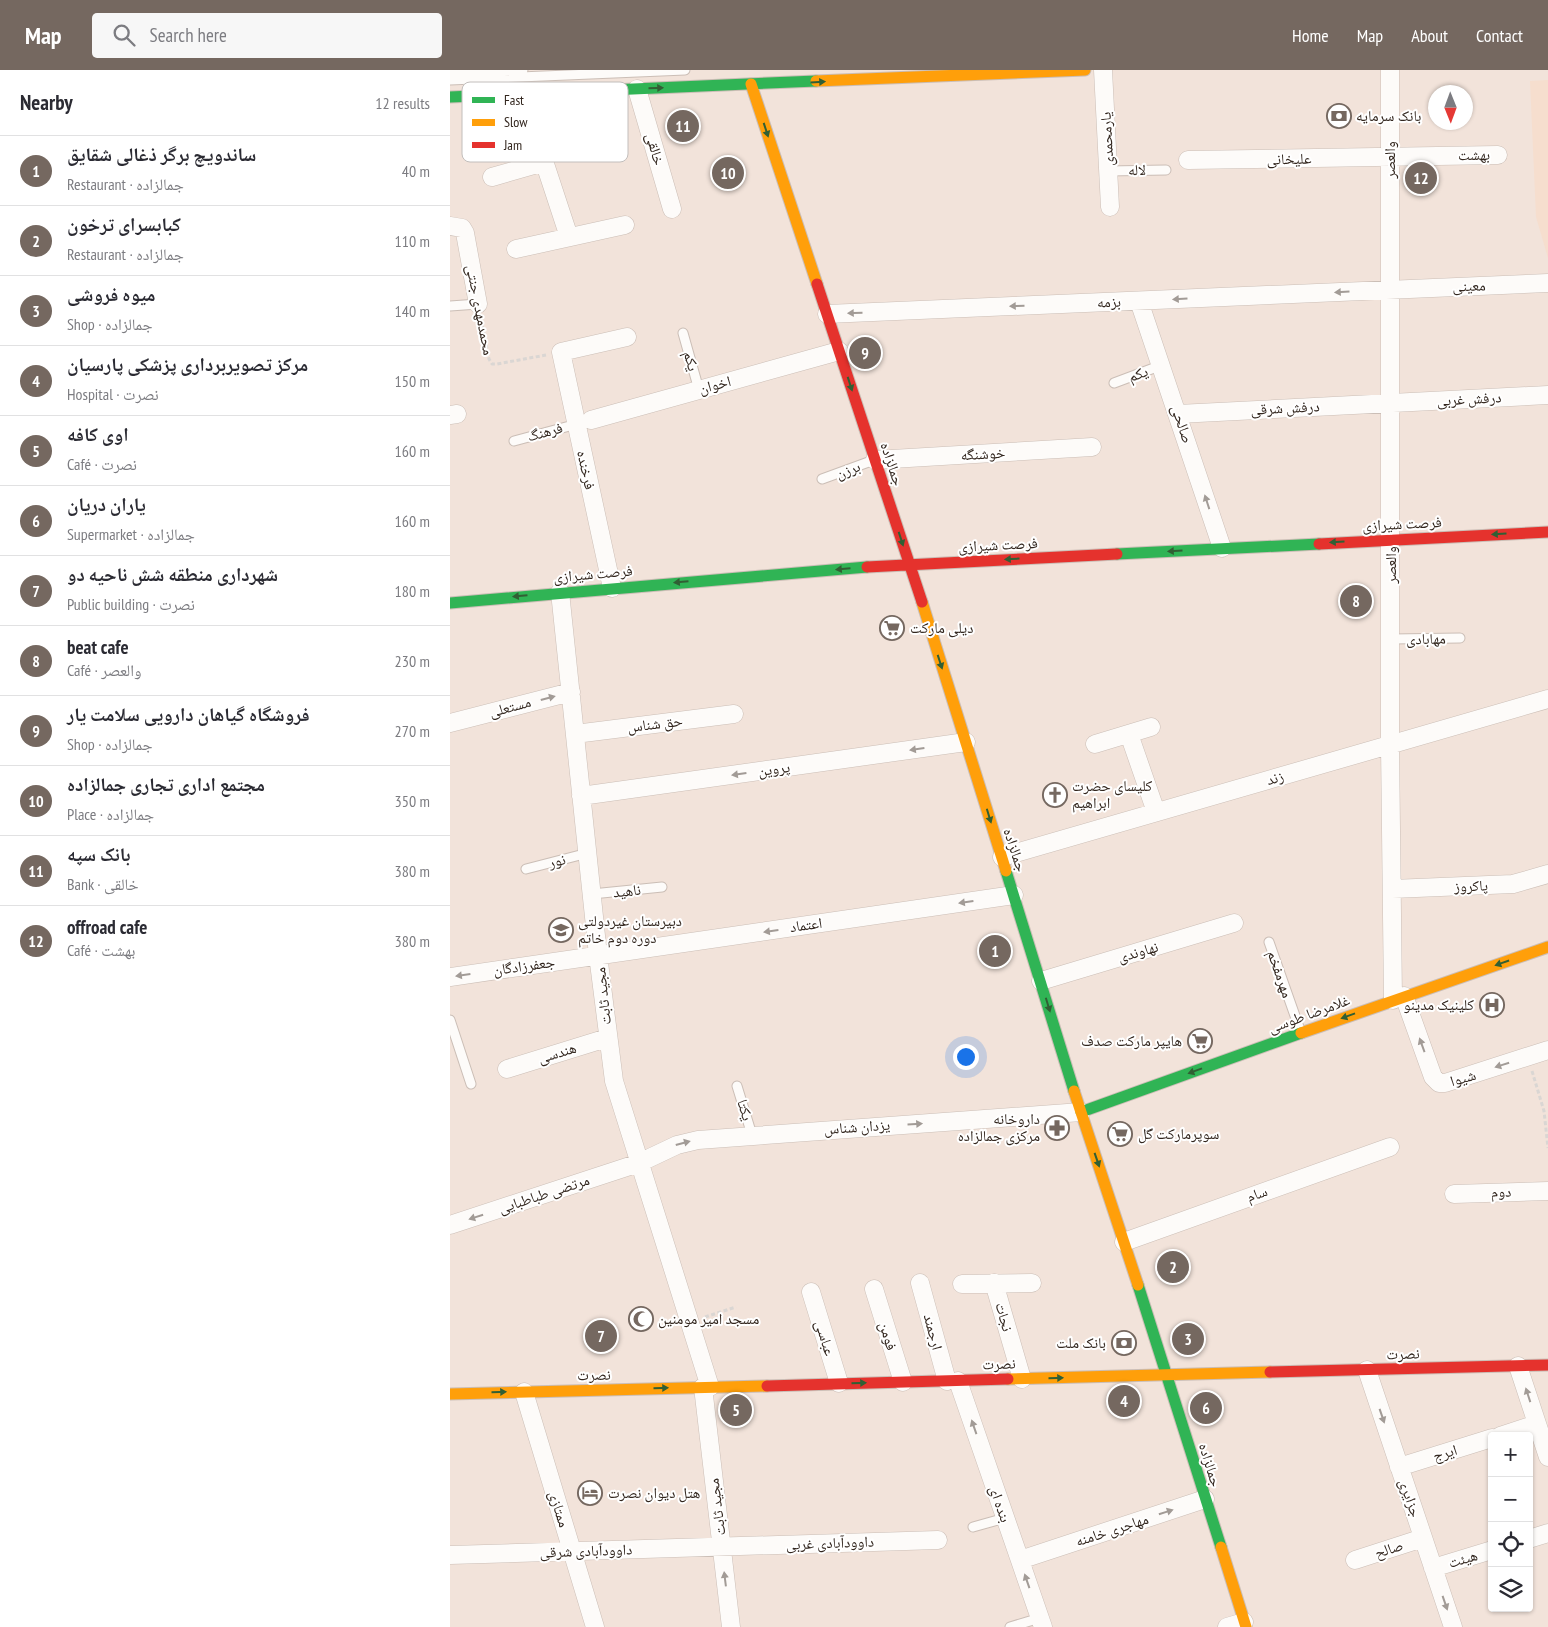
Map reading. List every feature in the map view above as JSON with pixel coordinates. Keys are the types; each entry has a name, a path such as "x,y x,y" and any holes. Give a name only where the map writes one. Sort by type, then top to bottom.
{"main road":[{"path":"628,89 1085,70"},
{"name":"جمالزاده","path":"751,84 910,565 1081,1112 1245,1624"},
{"name":"فرصت شیرازی","path":"450,603 560,592 910,565 1548,532"},
{"name":"غلامرضا طوسی","path":"1081,1112 1398,998 1548,947"},
{"name":"نصرت","path":"450,1394 1548,1365"}],"street":[{"name":"یارمحمدی","path":"1103,70 1110,207"},
{"name":"والعصر","path":"1390,70 1392,639 1390,744 1392,889 1398,998"},
{"name":"خالقی","path":"638,89 672,209"},
{"name":"بهشت","path":"1390,157 1498,155"},
{"name":"علیخانی","path":"1188,160 1390,157"},
{"path":"492,177 544,162 569,237"},
{"path":"516,249 625,225"},
{"name":"محمدمهدی جنتی","path":"450,226 462,228 465,233 478,304"},
{"name":"معینی","path":"1391,290 1548,283"},
{"name":"بزمه","path":"827,314 1391,290"},
{"name":"صالحی","path":"1139,301 1222,548"},
{"path":"561,352 628,337"},
{"name":"اخوان","path":"584,422 839,351"},
{"name":"فرخنده","path":"561,352 584,422 612,588"},
{"name":"درفش غربی","path":"1391,402 1548,395"},
{"name":"درفش شرقی","path":"1178,414 1391,402"},
{"name":"خوشنگه","path":"875,460 1092,447"},
{"name":"مجید ثابت","path":"560,592 598,956 617,1094 690,1321 706,1387 721,1546 731,1627"},
{"name":"مستعلی","path":"450,723 570,692"},
{"name":"زند","path":"1002,857 1548,699"},
{"name":"حق شناس","path":"575,734 734,714"},
{"path":"1094,744 1151,727"},
{"path":"1129,734 1156,812"},
{"name":"پروین","path":"582,796 966,742"},
{"name":"پاکروز","path":"1392,889 1513,884 1548,874"},
{"name":"اعتماد","path":"598,956 1014,895"},
{"name":"نهاوندی","path":"1041,981 1234,924"},
{"name":"جعفرزادگان","path":"450,977 598,956"},
{"name":"شیوا","path":"1398,998 1433,1077 1439,1083 1446,1083 1548,1050"},
{"name":"هندسی","path":"507,1069 608,1038"},
{"name":"یزدان شناس","path":"639,1162 685,1142 752,1135 1081,1112"},
{"name":"سام","path":"1124,1242 1390,1147"},
{"name":"مرتضی طباطبایی","path":"450,1225 639,1162"},
{"name":"دوم","path":"1454,1194 1548,1191"},
{"name":"نجات","path":"962,1284 1032,1282"},
{"name":"ارجمند","path":"920,1283 952,1381"},
{"name":"نجات","path":"994,1284 1022,1379"},
{"name":"فومن","path":"874,1289 902,1382"},
{"name":"عباسی","path":"811,1292 839,1384"},
{"path":"1518,1366 1548,1457"},
{"name":"جزایری","path":"1367,1370 1453,1627"},
{"name":"بنده ای","path":"952,1381 1005,1518 1041,1623"},
{"name":"ممتازی","path":"524,1392 595,1627"},
{"path":"1512,1432 1537,1424"},
{"name":"ایرج","path":"1399,1467 1488,1439"},
{"name":"مهاجری خامنه","path":"1020,1560 1205,1499"},
{"path":"1533,1538 1548,1533"},
{"name":"صالح","path":"1354,1560 1423,1538"},
{"name":"داوودآبادی غربی","path":"721,1546 938,1540"},
{"name":"داوودآبادی شرقی","path":"450,1555 721,1546"},
{"name":"هیئت","path":"1433,1568 1488,1551"},
{"path":"1227,1627 1245,1624"}],"lane":[{"path":"450,73 523,70"},
{"path":"450,80 685,70"},
{"name":"لاله","path":"1108,171 1166,170"},
{"path":"450,306 478,304"},
{"name":"یکم","path":"683,333 699,390"},
{"name":"یکم","path":"1114,383 1162,365"},
{"name":"فرهنگ","path":"514,441 584,422"},
{"name":"برزن","path":"822,479 875,460"},
{"name":"مهابادی","path":"1392,639 1460,638"},
{"name":"نور","path":"526,869 588,853"},
{"name":"ناهید","path":"592,894 662,887"},
{"name":"مهرمفخم","path":"1269,942 1301,1033"},
{"path":"450,1020 471,1084"},
{"name":"یکتا","path":"738,1086 752,1135"},
{"path":"973,1528 1005,1518"},
{"path":"1010,1627 1041,1623"}],"path":[{"name":"محمدمهدی جنتی","path":"478,304 489,359 492,364 561,352"},
{"path":"1528,1057 1544,1111 1548,1148"},
{"path":"690,1321 736,1307"}],"shaded area":[{"path":"1548,80 1548,258 1536,217 1530,81"}],"traffic: fast":[{"path":"628,89 816,81"},
{"path":"450,97 462,96"},
{"path":"1117,554 1319,544"},
{"path":"450,603 867,567"},
{"path":"1006,871 1074,1091"},
{"path":"1081,1112 1301,1033"},
{"path":"1138,1285 1221,1547"}],"traffic: slow":[{"path":"816,81 1085,70"},
{"path":"751,84 817,284"},
{"path":"922,602 1006,871"},
{"path":"1301,1033 1548,947"},
{"path":"1074,1091 1138,1285"},
{"path":"1008,1379 1270,1372"},
{"path":"450,1394 767,1386"},
{"path":"1221,1547 1246,1627"}],"traffic: jam":[{"path":"817,284 922,602"},
{"path":"1319,544 1548,532"},
{"path":"867,567 1117,554"},
{"path":"1270,1372 1548,1365"},
{"path":"767,1386 1008,1379"}],"place":[{"name":"بانک سرمایه","path":"1339,116"},
{"name":"بانک سپه","path":"683,126"},
{"name":"مجتمع اداری تجاری جمالزاده","path":"728,173"},
{"name":"offroad cafe","path":"1421,178"},
{"name":"فروشگاه گیاهان دارویی سلامت یار","path":"865,353"},
{"name":"beat cafe","path":"1356,601"},
{"name":"دیلی مارکت","path":"892,628"},
{"name":"کلیسای حضرت ابراهیم","path":"1055,795"},
{"name":"دبیرستان غیردولتی دوره دوم خاتم","path":"561,930"},
{"name":"ساندویچ برگر ذغالی شقایق","path":"995,951"},
{"name":"کلینیک مدینو","path":"1492,1005"},
{"name":"هايپر ماركت صدف","path":"1200,1041"},
{"name":"داروخانه مرکزی جمالزاده","path":"1057,1128"},
{"name":"سوپرمارکت گل","path":"1120,1134"},
{"name":"کبابسرای ترخون","path":"1173,1267"},
{"name":"مسجد امیر مومنین","path":"641,1319"},
{"name":"شهرداری منطقه شش ناحیه دو","path":"601,1336"},
{"name":"میوه فروشی","path":"1188,1339"},
{"name":"بانک ملت","path":"1124,1343"},
{"name":"مرکز تصویربرداری پزشکی پارسیان","path":"1124,1401"},
{"name":"یاران دریان","path":"1206,1408"},
{"name":"اوی کافه","path":"736,1410"},
{"name":"هتل دیوان نصرت","path":"590,1493"}]}
